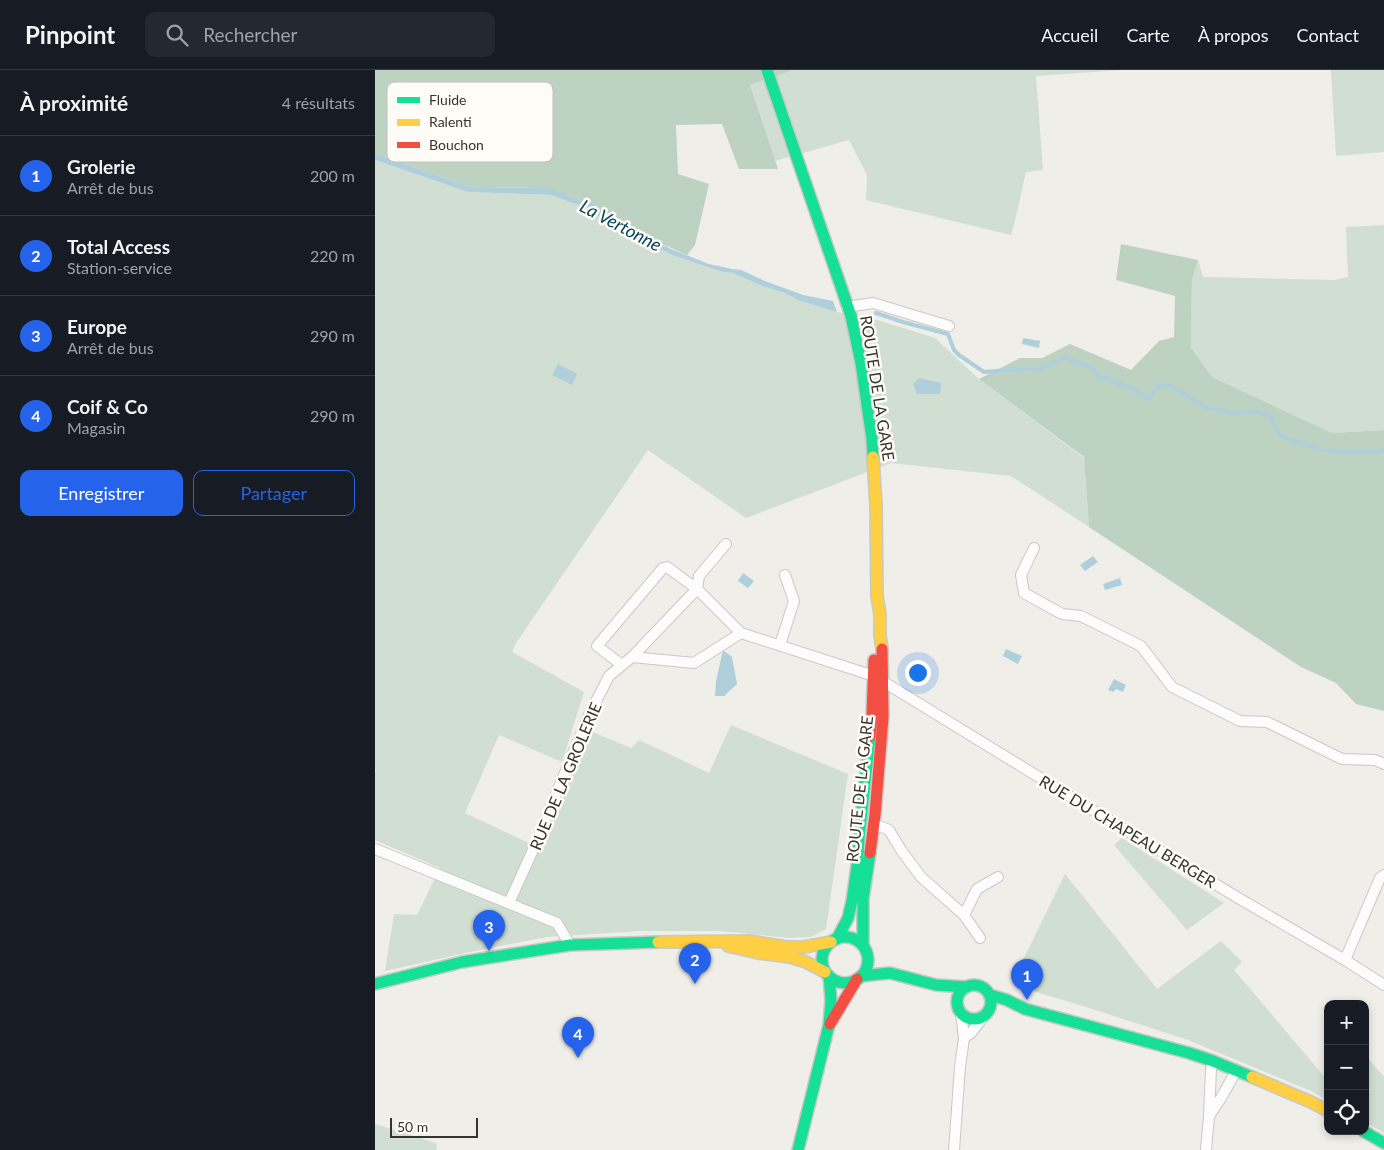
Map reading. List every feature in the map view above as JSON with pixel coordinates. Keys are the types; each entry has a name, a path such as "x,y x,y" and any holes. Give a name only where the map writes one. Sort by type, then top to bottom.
{"street":[{"name":"ROUTE DE LA GARE","path":"767,70 854,329 872,439 877,506 877,596 880,614 880,635 874,655 883,717 874,824 863,899 865,950"},
{"path":"847,307 873,303 949,326"},
{"path":"697,589 699,576 726,544"},
{"path":"1034,548 1021,575 1024,593 1062,614 1081,616 1141,646 1172,687 1240,721 1267,722 1342,759 1375,760 1384,764"},
{"path":"622,665 597,646 663,568 667,567 697,589 741,633 878,679"},
{"path":"780,645 794,601 785,575"},
{"name":"RUE DE LA GROLERIE","path":"509,902 532,852 588,717 609,676 632,656 697,589"},
{"path":"632,656 694,662 741,633"},
{"name":"ROUTE DE LA GARE","path":"834,940 848,918 859,860 859,838 878,679"},
{"name":"RUE DU CHAPEAU BERGER","path":"878,679 1106,819 1384,985"},
{"path":"874,824 889,830 921,877 964,915 980,938"},
{"path":"375,849 557,923 570,945"},
{"path":"1345,960 1380,878 1384,875"},
{"path":"964,915 977,889 998,877"},
{"path":"375,984 462,962 570,945 624,942 749,941 787,947 804,947 849,938 855,940 890,973"},
{"path":"798,1150 829,1025 831,1000 827,974 822,962 824,950 834,940"},
{"path":"708,942 758,953 790,957 806,962 827,974 833,980 842,983 890,973 936,985 980,986 986,989 990,995 991,1002 987,1013 971,1033 964,1038"},
{"path":"829,1025 867,968 868,961 865,950"},
{"path":"936,985 967,1018 980,1018 987,1013 1025,1009"},
{"path":"953,1150 964,1038 959,1008 960,994 967,987"},
{"path":"990,995 1007,1000 1025,1009 1175,1048 1213,1061 1311,1102 1324,1110"},
{"path":"1206,1150 1213,1061"},
{"path":"1209,1116 1236,1071"},
{"path":"1369,1135 1384,1144"}],"shaded area":[{"path":"793,70 1121,70 1036,76 1043,170 1026,172 1011,235 866,200 867,175 849,140 775,161 750,85"},
{"path":"1331,70 1384,70 1384,152 1336,156"},
{"path":"375,160 468,192 552,195 584,206 636,238 679,257 723,272 733,273 762,286 785,293 800,301 837,312 874,319 935,338 979,379 1084,458 1089,527 1011,476 891,463 746,518 648,450 516,643 512,652 584,692 562,762 499,735 465,813 541,849 590,731 631,748 639,740 709,773 731,725 848,774 826,929 811,937 789,938 721,931 640,931 547,937 385,971 394,914 417,915 440,868 375,840"},
{"path":"1384,225 1384,430 1332,433 1212,377 1191,348 1192,280 1198,260 1203,277 1334,280 1348,277 1346,227"},
{"path":"1122,838 1224,903 1187,930 1114,845"},
{"path":"1065,874 1157,989 1221,941 1242,962 1234,970 1324,1076 1324,1099 1311,1091 1188,1040 1016,986 1020,966"},
{"path":"1369,1059 1384,1077 1384,1133 1369,1124"},
{"path":"375,1124 436,1143 437,1150 375,1150"}],"green space":[{"path":"375,70 793,70 750,85 778,169 739,169 722,124 676,125 678,174 709,184 695,245 687,255 616,221 593,203 546,188 470,187 400,162 553,162 553,82 387,82 387,157 375,153"},
{"path":"1121,244 1198,260 1192,280 1191,348 1212,377 1332,433 1384,430 1384,711 1356,704 1336,683 1301,667 1089,527 1084,457 979,379 1020,358 1042,358 1070,344 1131,370 1159,341 1174,337 1175,296 1116,280"}],"water":[{"path":"375,153 387,157 387,162 400,162 470,187 546,188 554,190 579,200 593,203 616,221 671,249 709,264 741,270 803,295 833,301 837,312 800,301 785,293 762,286 733,273 723,272 675,256 636,238 584,206 552,195 468,192 375,160"},
{"path":"1023,338 1040,341 1039,348 1022,344"},
{"path":"558,364 577,374 572,385 552,375"},
{"path":"919,378 941,383 940,394 917,394 913,384"},
{"path":"1093,556 1098,562 1085,571 1080,565"},
{"path":"743,573 754,581 748,588 738,581"},
{"path":"1120,578 1122,585 1105,590 1103,584"},
{"path":"1006,649 1022,656 1018,664 1003,656"},
{"path":"723,650 732,657 737,684 724,696 715,696 716,681"},
{"path":"1114,679 1126,685 1123,692 1116,689 1113,692 1108,690"}],"waterway":[{"name":"La Vertonne","path":"876,313 948,334 954,350 984,372 1039,369 1065,358 1091,367 1100,378 1108,378 1132,388 1149,399 1160,384 1169,385 1208,408 1221,409 1230,413 1259,412 1272,418 1274,426 1287,439 1327,451 1381,452 1384,449"}],"traffic: fast":[{"path":"767,70 851,316 861,363 873,457"},
{"path":"837,939 848,918 852,901 870,736"},
{"path":"863,945 863,899 870,853"},
{"path":"845,937 858,941 864,947 868,960 864,973 858,979 845,983 832,979 826,973 822,960 826,947 832,941 845,937"},
{"path":"375,984 462,962 570,945 658,942"},
{"path":"861,976 890,973 936,985 967,987"},
{"path":"798,1150 829,1025 831,1000 829,976"},
{"path":"974,985 986,990 991,1002 986,1014 974,1019 962,1014 957,1002 962,990 974,985"},
{"path":"990,995 1007,1000 1025,1009 1189,1053 1252,1077"},
{"path":"1369,1134 1384,1143"}],"traffic: slow":[{"path":"873,457 876,506 877,596 882,649"},
{"path":"658,942 749,941 787,947 804,947 831,942"},
{"path":"728,946 758,953 790,957 806,962 825,972"},
{"path":"1252,1077 1324,1109"}],"traffic: jam":[{"path":"870,853 883,717 882,649"},
{"path":"870,736 874,660"},
{"path":"830,1024 857,979"}],"place":[{"name":"Europe","path":"489,951"},
{"name":"Total Access","path":"695,984"},
{"name":"Grolerie","path":"1027,1000"},
{"name":"Coif & Co","path":"578,1058"}]}
